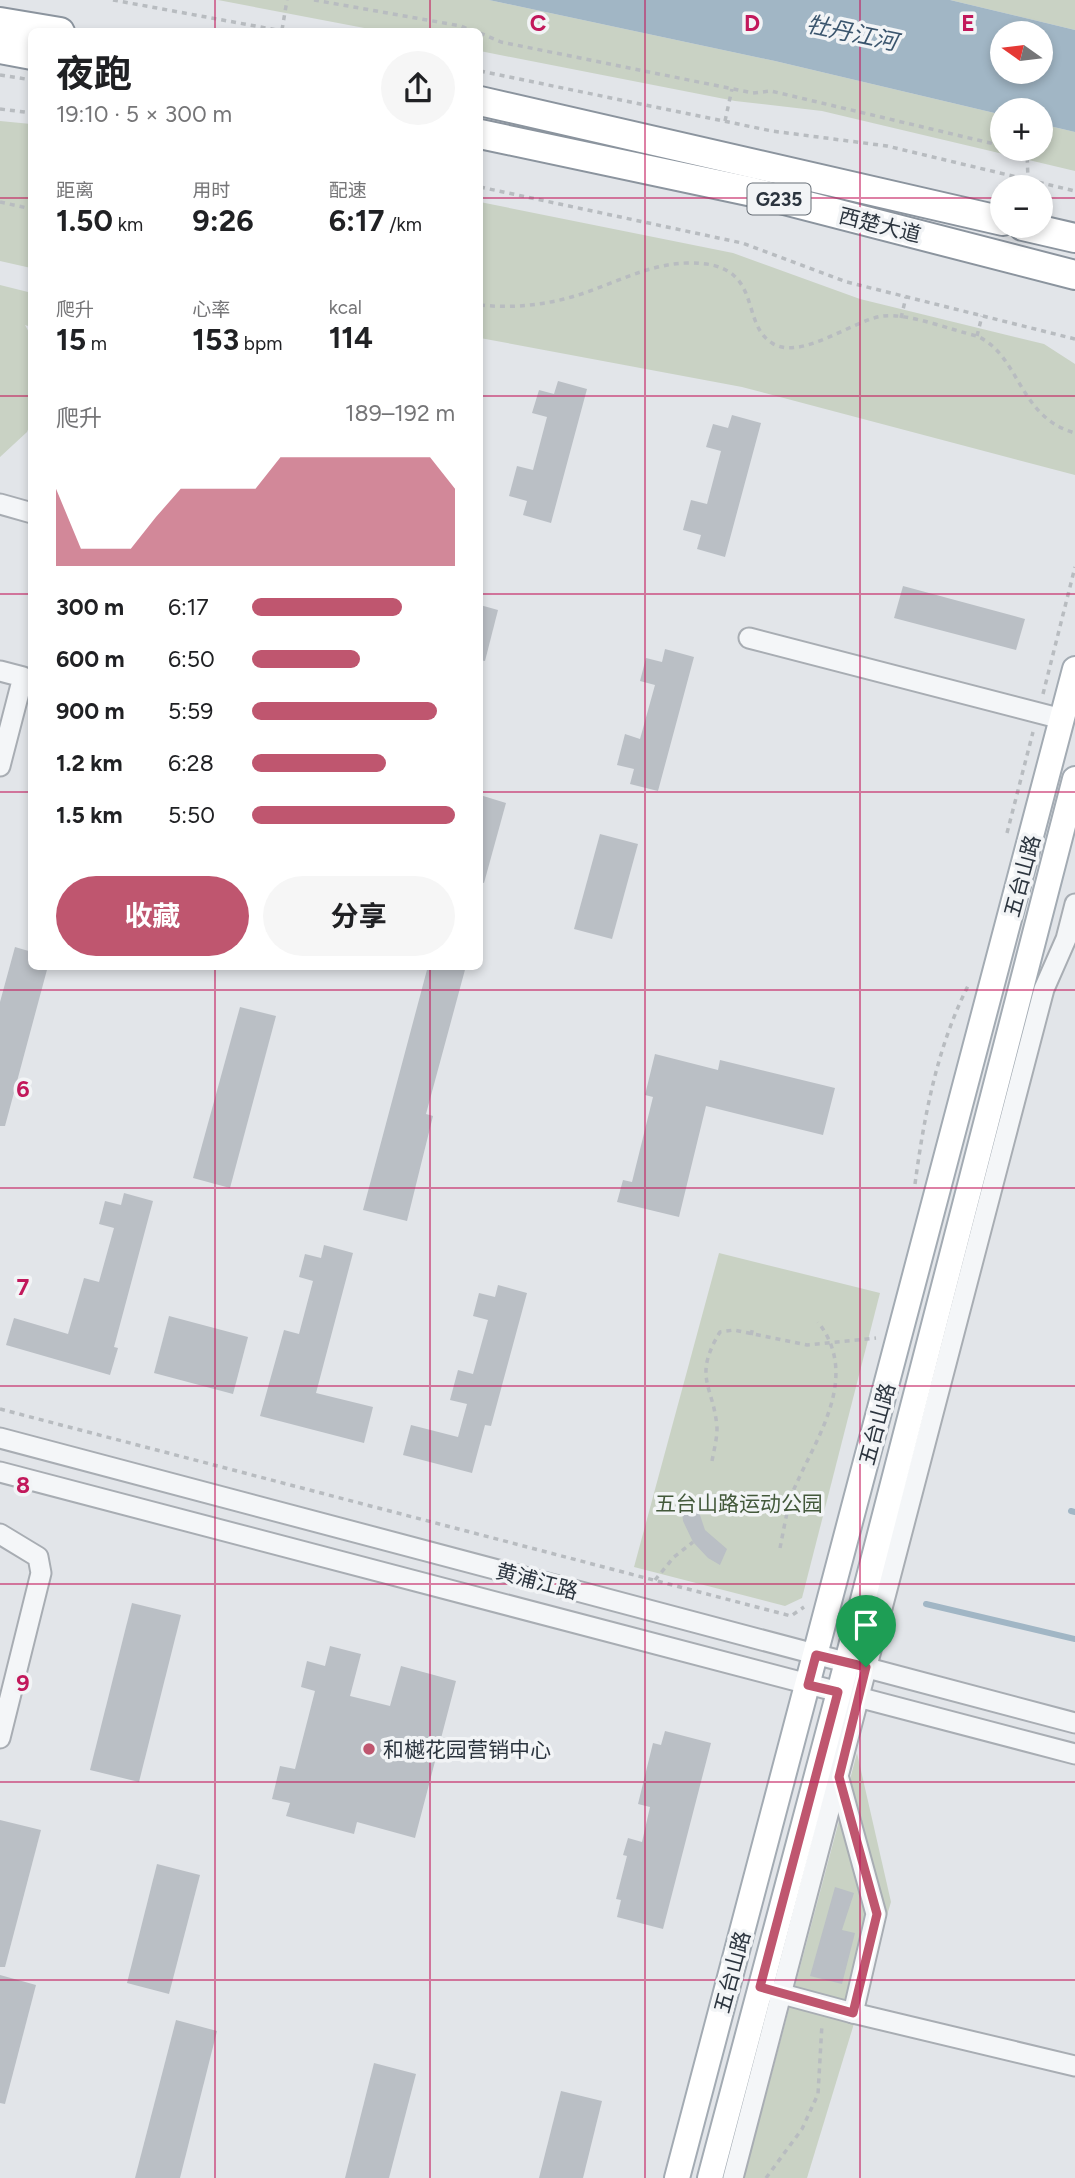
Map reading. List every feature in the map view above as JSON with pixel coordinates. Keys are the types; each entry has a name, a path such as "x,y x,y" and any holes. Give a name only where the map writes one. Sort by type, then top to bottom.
{"highway":[{"path":"0,22 36,28"},
{"path":"0,49 28,54"},
{"name":"西楚大道","path":"483,102 990,218"},
{"name":"西楚大道","path":"483,135 753,192 1075,275"},
{"path":"1053,233 1075,238"}],"main road":[{"name":"五台山路","path":"677,2178 1075,670"},
{"name":"五台山路","path":"710,2178 771,1991 857,1665 1075,779"}],"street":[{"path":"0,505 28,512"},
{"path":"749,638 1062,719"},
{"path":"0,671 23,677 0,766"},
{"path":"857,1665 1044,989 1066,939 1075,904"},
{"name":"黄浦江路","path":"0,1438 1075,1723"},
{"name":"黄浦江路","path":"0,1472 1075,1754"},
{"path":"0,1534 38,1557 41,1573 0,1738"},
{"path":"733,2178 771,1991 839,1777 848,1695"},
{"path":"839,1777 877,1914 853,2013"},
{"path":"771,1991 1075,2066"}],"path":[{"path":"113,0 271,28"},
{"path":"282,28 287,0"},
{"path":"314,0 466,28"},
{"path":"483,34 501,42 732,89 753,93 771,91 990,143"},
{"path":"483,72 724,121 887,146 1007,175"},
{"path":"0,75 28,79"},
{"path":"724,121 732,89"},
{"path":"0,109 28,113"},
{"path":"1053,186 1075,191"},
{"path":"483,188 742,243 848,282 1075,339"},
{"path":"0,202 28,208"},
{"path":"483,305 513,307 564,299 638,273 692,263 729,273 745,287 760,330 772,344 787,347 816,343 882,316 901,317 991,342 1000,352 1025,397 1047,419 1075,433"},
{"path":"901,317 906,297"},
{"path":"977,336 982,316"},
{"path":"1005,842 1075,566"},
{"path":"914,1190 922,1127 953,1018 969,984"},
{"path":"780,1548 793,1493 819,1441 831,1408 835,1381 831,1343 818,1322"},
{"path":"872,1352 879,1325"},
{"path":"751,1335 753,1327"},
{"path":"712,1461 717,1428 705,1384 709,1355 720,1332 734,1331 807,1345 876,1338"},
{"path":"0,1409 791,1616 798,1614 807,1603"},
{"path":"655,1580 674,1557 693,1542"},
{"path":"766,2178 802,2129 818,2094 822,2055 820,2004"}],"green space":[{"path":"218,0 489,0 775,61 990,112 990,151 822,111 735,101 483,52 483,28 364,28"},
{"path":"950,0 1075,0 1075,30 1054,25 1054,21 1038,21"},
{"path":"0,121 28,124 28,267 0,261"},
{"path":"1053,127 1075,132 1075,171 1033,161 1053,161"},
{"path":"483,203 733,253 860,299 1044,344 1075,364 1075,475 742,387 483,339"},
{"path":"0,285 28,292 28,326 25,325 28,330 28,430 0,457"},
{"name":"五台山路运动公园","path":"719,1253 880,1293 802,1598 785,1606 634,1567"},
{"path":"857,1753 891,1902 807,2178 744,2178"}],"water":[{"name":"牡丹江河","path":"489,0 950,0 1038,21 990,21 990,84 1054,84 1054,25 1075,30 1075,132 1053,127 1053,98 990,98 990,112 775,61"}],"building":[{"path":"558,381 587,389 551,523 523,515 527,501 509,496 517,466 533,470 547,417 532,413 539,390 554,394"},
{"path":"732,415 761,423 725,557 697,549 701,535 683,530 691,500 707,504 721,451 706,447 713,424 728,428"},
{"path":"903,586 1025,619 1016,650 894,618"},
{"path":"483,606 498,610 483,661"},
{"path":"665,649 694,657 658,791 630,784 634,769 617,765 625,734 640,739 655,685 640,681 646,658 662,662"},
{"path":"483,796 506,803 483,883"},
{"path":"600,834 638,844 612,939 574,929"},
{"path":"15,947 28,951 28,970 47,970 5,1126 0,1126 0,1002"},
{"path":"427,970 465,970 426,1114 433,1116 407,1221 363,1210"},
{"path":"240,1007 276,1016 230,1188 193,1178"},
{"path":"655,1054 718,1070 720,1060 835,1088 823,1135 706,1106 679,1217 617,1202 623,1180 632,1182 653,1097 645,1095"},
{"path":"124,1193 153,1201 114,1347 118,1348 110,1375 6,1345 14,1318 68,1334 84,1278 99,1282 114,1228 99,1224 105,1201 121,1205"},
{"path":"324,1245 353,1253 316,1393 373,1407 364,1443 260,1416 284,1330 299,1334 313,1281 299,1277 305,1254 321,1258"},
{"path":"498,1285 527,1293 491,1426 485,1425 472,1473 403,1455 411,1425 458,1437 467,1404 450,1400 458,1370 473,1374 488,1320 473,1316 479,1293 495,1297"},
{"path":"169,1316 248,1337 233,1394 154,1373"},
{"path":"682,1512 699,1512 705,1530 727,1549 720,1565 708,1558 693,1542 683,1521"},
{"path":"132,1603 181,1615 139,1782 90,1770"},
{"path":"330,1646 361,1654 350,1696 390,1706 401,1666 456,1681 415,1838 357,1822 354,1834 286,1816 290,1803 272,1799 280,1766 295,1769 315,1691 301,1687 307,1661 325,1666"},
{"path":"665,1731 711,1743 663,1929 617,1917 621,1900 616,1899 627,1856 623,1855 628,1838 642,1842 650,1807 638,1804 653,1743 661,1745"},
{"path":"0,1820 41,1830 5,1967 0,1967"},
{"path":"157,1864 200,1875 169,1994 127,1983"},
{"path":"835,1887 854,1893 842,1930 855,1933 842,1984 810,1976"},
{"path":"0,1975 36,1985 5,2104 0,2103"},
{"path":"176,2020 217,2031 180,2178 135,2178"},
{"path":"374,2063 416,2074 389,2178 345,2178"},
{"path":"561,2091 602,2101 583,2178 539,2178"}],"waterway":[{"path":"1071,1511 1075,1512"},
{"path":"926,1604 1075,1639"}],"place":[{"name":"和樾花园营销中心","path":"369,1749"}],"route":[{"path":"816,1655 866,1667 839,1777 877,1914 853,2013 760,1987 838,1692 808,1685 816,1655"}]}
